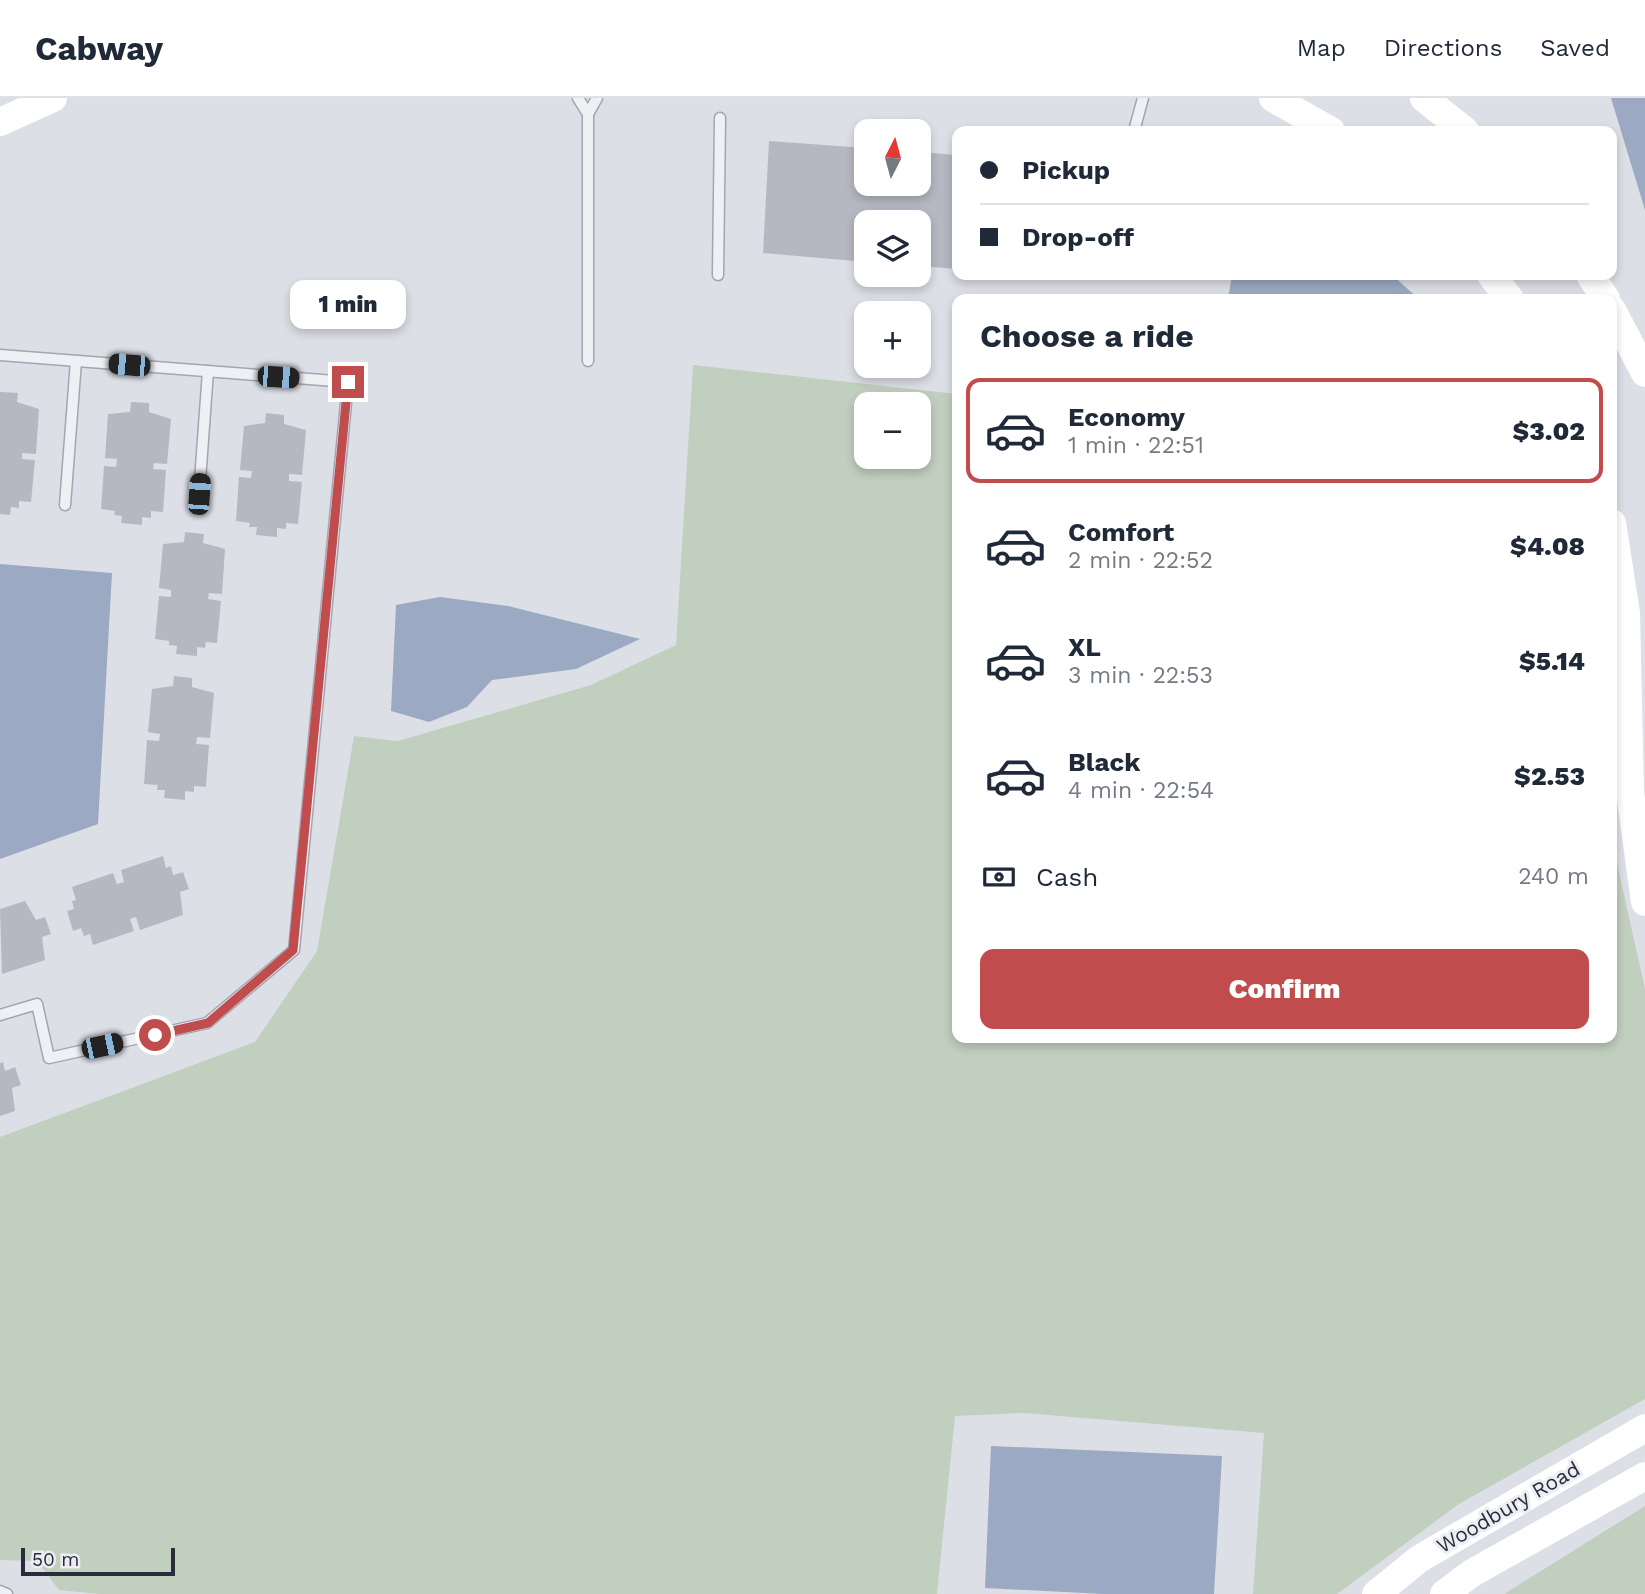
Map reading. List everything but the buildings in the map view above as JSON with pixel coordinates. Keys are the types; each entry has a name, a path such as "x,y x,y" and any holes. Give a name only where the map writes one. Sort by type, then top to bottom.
{"main road":[{"path":"0,122 53,98"},
{"path":"1273,98 1322,126"},
{"path":"1424,98 1459,126"},
{"path":"1495,280 1506,294"},
{"path":"1617,320 1645,373"},
{"path":"1617,556 1627,623 1630,792 1645,902"},
{"name":"Woodbury Road","path":"1376,1594 1419,1559 1645,1428"},
{"name":"Woodbury Road","path":"1444,1594 1472,1573 1645,1476"}],"lane":[{"path":"578,98 587,114 588,361"},
{"path":"587,114 597,98"},
{"path":"1135,126 1143,98"},
{"path":"718,275 720,118"},
{"path":"0,355 348,382 293,950 208,1023 49,1058 37,1004 0,1015"},
{"path":"65,505 76,361"},
{"path":"199,494 208,371"},
{"path":"0,1591 7,1594"}],"green space":[{"path":"693,365 952,393 952,1043 1617,1043 1617,863 1645,989 1645,1399 1459,1504 1337,1594 1253,1594 1264,1433 1024,1413 955,1416 937,1594 99,1594 59,1590 37,1561 0,1560 0,1137 255,1042 317,951 354,736 398,741 591,685 676,645"},
{"path":"1645,1506 1645,1594 1504,1594"}],"water":[{"path":"1611,98 1645,98 1645,210"},
{"path":"1231,280 1398,280 1413,294 1229,294"},
{"path":"0,564 112,573 98,824 0,859"},
{"path":"440,597 508,606 640,639 576,669 492,680 467,707 429,722 391,711 396,605"},
{"path":"991,1446 1222,1456 1214,1594 1103,1594 985,1588"}],"route":[{"path":"155,1035 208,1023 293,950 348,382"}]}
